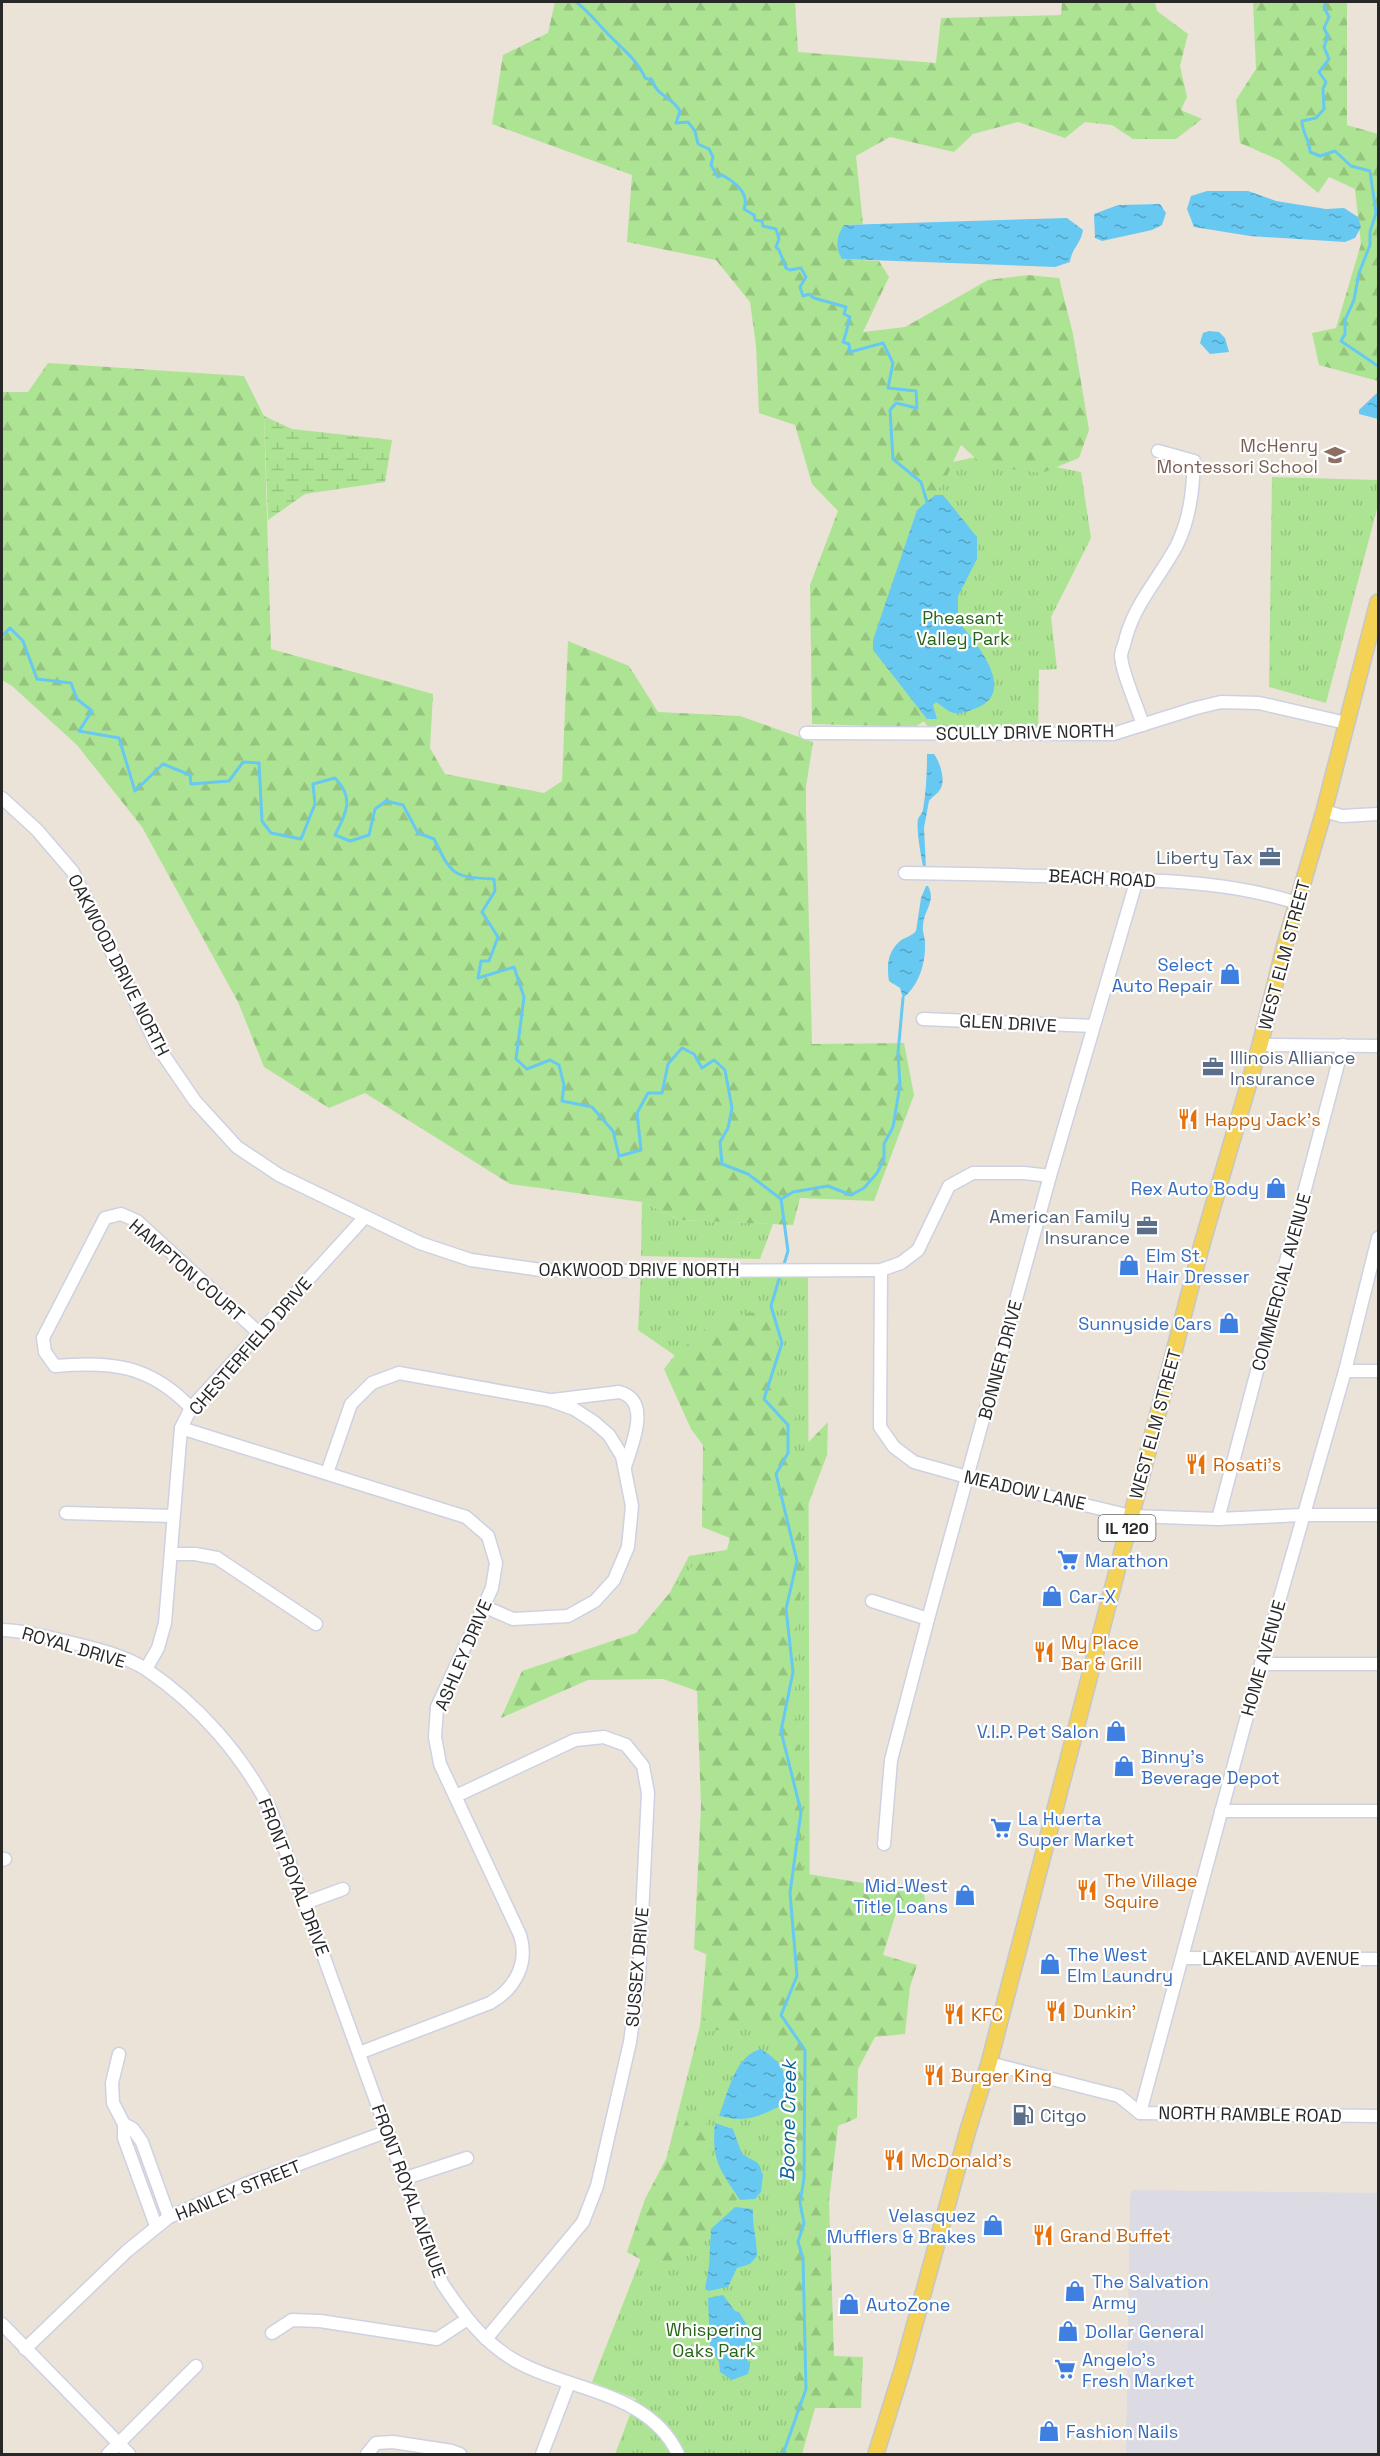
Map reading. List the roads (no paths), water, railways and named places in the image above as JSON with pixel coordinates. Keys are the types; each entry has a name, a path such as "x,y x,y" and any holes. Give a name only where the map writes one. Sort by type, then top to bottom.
{"main road":[{"name":"WEST ELM STREET","path":"876,2454 968,2130 989,2064 1202,1244 1260,1046 1378,602"}],"street":[{"path":"1143,725 1121,655 1131,621 1184,529 1191,505 1194,460 1158,451"},
{"name":"SCULLY DRIVE NORTH","path":"807,733 1113,734 1221,702 1259,703 1346,723"},
{"name":"OAKWOOD DRIVE NORTH","path":"2,798 37,830 73,872 156,1044 195,1101 237,1147 279,1175 420,1244 471,1260 542,1270 881,1269"},
{"path":"1324,811 1342,816 1378,814"},
{"name":"BEACH ROAD","path":"905,873 1203,883 1266,893 1297,903"},
{"name":"BONNER DRIVE","path":"884,1845 891,1760 1050,1176 1137,879"},
{"name":"GLEN DRIVE","path":"923,1019 1093,1026"},
{"path":"1260,1046 1378,1046"},
{"name":"COMMERCIAL AVENUE","path":"1218,1519 1343,1046"},
{"path":"881,1269 901,1263 918,1250 925,1240 949,1186 974,1173 1024,1173 1050,1176"},
{"name":"HAMPTON COURT","path":"191,1408 175,1391 144,1374 116,1365 84,1363 55,1366 45,1352 43,1338 105,1218 121,1214 137,1221 259,1333"},
{"name":"CHESTERFIELD DRIVE","path":"146,1669 158,1648 165,1623 182,1428 191,1408 365,1217"},
{"name":"HOME AVENUE","path":"1140,2113 1261,1664 1345,1371 1378,1238"},
{"name":"MEADOW LANE","path":"881,1269 880,1427 894,1447 915,1462 967,1477 1131,1515 1218,1519 1303,1515 1378,1515"},
{"path":"1345,1371 1378,1371"},
{"path":"327,1473 351,1404 372,1383 399,1373 549,1400 574,1409 594,1422 617,1447 625,1467 632,1506 628,1547 614,1580 595,1601 568,1616 513,1619 483,1606"},
{"path":"549,1400 619,1392 629,1394 635,1402 638,1413 625,1467"},
{"name":"ASHLEY DRIVE","path":"182,1428 466,1517 488,1536 496,1563 492,1588 437,1707 435,1737 440,1764 520,1935 523,1954 520,1970 508,1989 490,2003 359,2053"},
{"path":"66,1513 173,1516"},
{"path":"172,1554 195,1554 217,1558 316,1624"},
{"path":"872,1601 928,1619"},
{"name":"ROYAL DRIVE","path":"2,1630 18,1630 115,1655 146,1669"},
{"path":"1261,1664 1378,1664"},
{"name":"FRONT ROYAL DRIVE","path":"146,1669 189,1704 232,1749 261,1791 271,1811 359,2053"},
{"name":"SUSSEX DRIVE","path":"456,1796 575,1740 604,1737 626,1745 643,1766 648,1793 639,1977 630,2042 597,2186 583,2222 486,2339"},
{"path":"1221,1811 1378,1811"},
{"path":"305,1903 343,1889"},
{"name":"LAKELAND AVENUE","path":"1183,1958 1378,1959"},
{"name":"FRONT ROYAL AVENUE","path":"359,2053 442,2283 466,2320 514,2360 637,2409 649,2417 678,2454"},
{"path":"119,2054 112,2083 113,2103 124,2124 124,2138 156,2226"},
{"name":"NORTH RAMBLE ROAD","path":"989,2064 1119,2096 1140,2113 1378,2116"},
{"path":"124,2124 133,2129 142,2142 169,2217"},
{"name":"HANLEY STREET","path":"25,2349 127,2251 169,2217 248,2183 388,2132"},
{"path":"403,2179 467,2158"},
{"path":"272,2333 292,2320 320,2321 437,2339 466,2320"},
{"path":"2,2324 129,2454"},
{"path":"108,2454 196,2366"},
{"path":"542,2454 569,2383"},
{"path":"367,2454 376,2443 393,2442 460,2454"}],"water":[{"path":"1207,191 1248,191 1276,201 1326,209 1344,208 1358,217 1361,227 1355,238 1345,242 1250,236 1194,227 1187,209 1191,196"},
{"path":"1160,204 1166,213 1162,225 1152,230 1102,241 1095,238 1094,214 1118,205"},
{"path":"1067,218 1083,230 1082,235 1070,262 1055,267 842,259 837,246 839,233 844,225"},
{"path":"1219,332 1225,338 1229,352 1210,354 1200,343 1203,333"},
{"path":"1378,392 1378,419 1359,414 1359,410"},
{"path":"935,495 943,495 977,537 977,559 958,596 958,621 983,654 994,680 993,692 987,702 962,713 954,713 936,702 933,705 937,719 927,719 873,650 873,640 917,510"},
{"path":"927,754 934,754 943,777 941,787 929,801 924,828 926,868 922,862 918,819 924,803"},
{"path":"926,886 931,896 923,925 925,950 923,966 913,987 903,998 900,988 889,981 889,960 895,946 916,931 921,898"},
{"path":"761,2049 776,2061 784,2072 783,2105 752,2118 738,2119 719,2116 729,2086 739,2067 752,2053"},
{"path":"715,2123 733,2129 742,2154 758,2163 763,2175 761,2192 755,2199 740,2200 722,2172 714,2146"},
{"path":"735,2207 753,2209 757,2256 750,2264 737,2268 728,2287 708,2291 705,2289 711,2229"},
{"path":"723,2295 735,2311 739,2312 753,2335 750,2350 746,2356 750,2366 748,2374 732,2380 720,2372 719,2362 710,2347 708,2298"}],"waterway":[{"path":"576,2 633,59 645,78 652,80 661,94 673,102 680,111 676,123 688,122 695,131 698,144 709,149 713,157 711,165 718,177 722,175 727,178 743,193 744,209 754,215 755,220 762,221 763,226 776,229 779,239 776,247 786,268 790,270 801,268 806,277 800,287 803,296 809,294 814,298 846,307 844,314 850,317 843,342 849,344 850,352 883,343 893,363 888,388 916,391 917,408 896,403 890,410 893,459 921,482 927,502"},
{"path":"1326,2 1324,7 1329,17 1324,28 1328,36 1324,47 1329,59 1319,72 1326,82 1323,89 1324,109 1316,118 1302,121 1302,125 1310,152 1320,156 1335,151 1351,166 1370,171 1376,213 1370,232 1370,245 1359,273 1354,300 1345,320 1345,334 1341,341 1378,366"},
{"name":"Boone Creek","path":"2,636 10,628 23,641 37,679 71,683 77,699 92,711 79,731 119,738 135,791 163,764 190,775 191,784 229,781 243,762 259,763 262,821 271,833 301,839 315,804 313,784 335,778 341,785 345,792 347,806 335,835 350,841 369,835 375,809 386,801 403,805 418,833 434,839 445,861 455,872 470,877 494,879 495,891 482,912 498,937 489,961 481,961 478,978 514,967 524,997 516,1059 527,1069 550,1060 559,1065 564,1085 562,1101 592,1107 613,1131 619,1156 641,1150 637,1113 648,1093 662,1093 668,1064 682,1048 694,1054 702,1068 714,1060 725,1070 732,1108 728,1128 720,1142 722,1164 748,1174 781,1199 788,1251 784,1264"},
{"path":"781,1199 793,1192 828,1186 851,1195 864,1188 877,1173 884,1159 884,1144 893,1127 900,1085 898,1053 903,998"},
{"name":"Boone Creek","path":"779,1279 771,1306 782,1343 764,1399 788,1425 788,1453 776,1474 797,1561 786,1609 793,1672 781,1731 801,1812 790,1893 797,1976 781,2015 805,2050 804,2178 800,2203 804,2223 798,2242 803,2258 806,2389 783,2454"}],"place":[{"name":"McHenry Montessori School","path":"1335,455"},
{"name":"Liberty Tax","path":"1270,857"},
{"name":"Select Auto Repair","path":"1230,974"},
{"name":"Illinois Alliance Insurance","path":"1213,1067"},
{"name":"Happy Jack's","path":"1188,1119"},
{"name":"Rex Auto Body","path":"1276,1188"},
{"name":"American Family Insurance","path":"1147,1226"},
{"name":"Elm St. Hair Dresser","path":"1129,1265"},
{"name":"Sunnyside Cars","path":"1229,1323"},
{"name":"Rosati's","path":"1196,1464"},
{"name":"Marathon","path":"1068,1560"},
{"name":"Car-X","path":"1052,1596"},
{"name":"My Place Bar & Grill","path":"1044,1652"},
{"name":"V.I.P. Pet Salon","path":"1116,1731"},
{"name":"Binny's Beverage Depot","path":"1124,1766"},
{"name":"La Huerta Super Market","path":"1001,1828"},
{"name":"The Village Squire","path":"1087,1890"},
{"name":"Mid-West Title Loans","path":"965,1895"},
{"name":"The West Elm Laundry","path":"1050,1964"},
{"name":"Dunkin'","path":"1056,2011"},
{"name":"KFC","path":"954,2014"},
{"name":"Burger King","path":"934,2075"},
{"name":"Citgo","path":"1023,2115"},
{"name":"McDonald's","path":"894,2160"},
{"name":"Velasquez Mufflers & Brakes","path":"993,2225"},
{"name":"Grand Buffet","path":"1043,2235"},
{"name":"The Salvation Army","path":"1075,2291"},
{"name":"AutoZone","path":"849,2304"},
{"name":"Dollar General","path":"1068,2331"},
{"name":"Angelo's Fresh Market","path":"1065,2369"},
{"name":"Fashion Nails","path":"1049,2431"}],"park label":[{"name":"Pheasant Valley Park","path":"963,627"},
{"name":"Whispering Oaks Park","path":"714,2339"}]}
